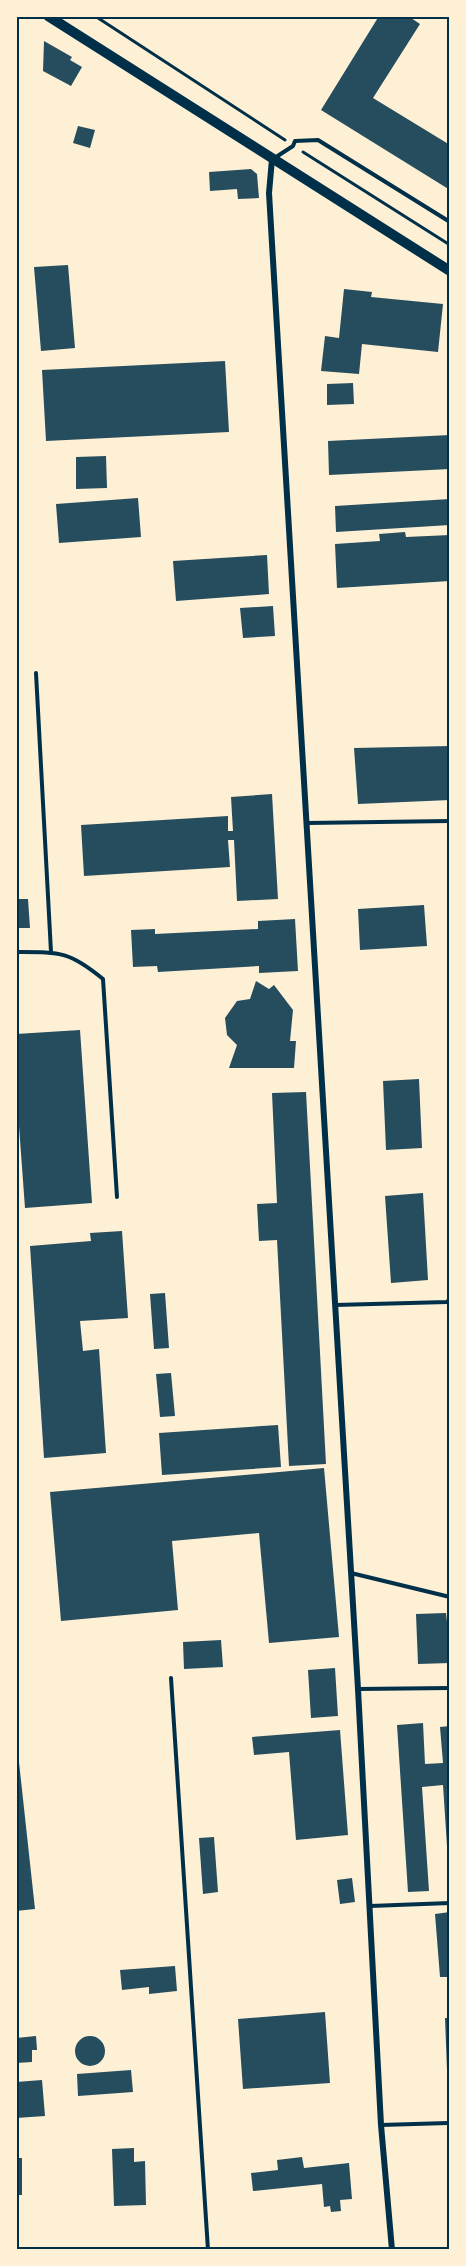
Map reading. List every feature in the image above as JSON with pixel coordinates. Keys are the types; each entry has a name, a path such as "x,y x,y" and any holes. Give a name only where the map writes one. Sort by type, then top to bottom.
{"main road":[{"path":"48,16 450,271"}],"street":[{"path":"272,159 269,193 358,1689 381,2125 392,2250"}],"lane":[{"path":"272,159 293,146 295,141 318,140 450,222"},
{"path":"36,673 51,952"},
{"path":"306,823 450,821"},
{"path":"16,952 51,952 79,959 103,979 117,1197"},
{"path":"334,1305 447,1302 450,1299"},
{"path":"350,1572 450,1597"},
{"path":"171,1678 208,2250"},
{"path":"358,1689 450,1688"},
{"path":"369,1906 450,1903"},
{"path":"381,2125 448,2123"}],"path":[{"path":"95,16 293,146 450,245"}],"building":[{"path":"379,16 408,16 420,24 373,98 450,145 450,190 321,110"},
{"path":"44,41 72,57 70,60 82,67 71,86 43,71"},
{"path":"78,126 95,130 90,148 73,143"},
{"path":"251,169 257,174 259,198 238,199 237,189 210,191 209,172"},
{"path":"68,265 75,348 41,351 34,267"},
{"path":"344,289 372,292 371,297 443,304 438,352 362,344 359,374 321,371 325,336 339,338"},
{"path":"225,361 229,432 46,441 42,370"},
{"path":"353,383 354,404 327,405 327,384"},
{"path":"450,435 450,469 329,475 328,441"},
{"path":"106,456 107,488 76,489 76,457"},
{"path":"138,498 141,537 59,543 56,504"},
{"path":"450,499 450,525 336,532 335,506"},
{"path":"405,532 406,537 450,535 450,581 337,588 335,544 380,541 379,534"},
{"path":"267,555 269,594 176,601 173,561"},
{"path":"273,606 275,636 243,638 240,608"},
{"path":"450,746 450,800 358,804 354,748"},
{"path":"272,794 278,899 237,901 234,840 228,840 230,867 84,876 81,825 228,816 228,831 233,831 231,797"},
{"path":"16,899 28,899 30,928 16,928"},
{"path":"424,905 427,946 360,950 358,909"},
{"path":"295,919 298,971 259,973 259,966 158,972 157,966 133,967 131,930 155,929 155,934 258,929 258,921"},
{"path":"256,981 269,989 274,985 293,1010 290,1041 296,1041 294,1068 229,1068 237,1045 227,1035 225,1018 237,1001 250,999"},
{"path":"80,1030 92,1203 25,1208 16,1085 16,1034"},
{"path":"419,1079 422,1148 386,1150 383,1081"},
{"path":"306,1092 326,1464 289,1466 277,1240 259,1241 257,1204 277,1203 272,1093"},
{"path":"423,1193 428,1280 391,1283 385,1196"},
{"path":"122,1231 128,1318 80,1321 83,1351 99,1349 106,1453 44,1458 30,1246 91,1241 90,1233"},
{"path":"165,1293 169,1348 154,1349 150,1294"},
{"path":"171,1373 175,1416 160,1417 156,1374"},
{"path":"278,1425 281,1467 162,1475 159,1433"},
{"path":"324,1468 339,1637 269,1643 259,1533 172,1541 178,1610 61,1621 50,1492"},
{"path":"446,1613 447,1622 450,1622 450,1663 418,1664 416,1614"},
{"path":"221,1640 223,1667 184,1669 183,1642"},
{"path":"335,1668 338,1716 311,1718 308,1670"},
{"path":"423,1723 425,1764 443,1763 440,1727 450,1726 450,1846 447,1846 443,1785 422,1787 429,1891 408,1892 397,1725"},
{"path":"340,1730 348,1835 296,1840 289,1752 254,1755 252,1737"},
{"path":"18,1753 35,1909 16,1911 16,1754"},
{"path":"214,1837 218,1892 203,1894 199,1838"},
{"path":"352,1878 355,1902 340,1904 337,1880"},
{"path":"450,1912 450,1977 440,1977 435,1914"},
{"path":"175,1966 177,1991 149,1994 149,1987 122,1990 120,1970"},
{"path":"325,2012 330,2083 243,2089 238,2019"},
{"path":"445,2018 450,2018 450,2070 447,2070"},
{"path":"36,2036 37,2050 32,2050 32,2062 16,2063 16,2038"},
{"path":"90,2036 100,2041 105,2051 100,2061 90,2066 80,2061 75,2051 80,2041"},
{"path":"131,2070 133,2092 78,2096 77,2074"},
{"path":"42,2080 45,2116 16,2118 16,2082"},
{"path":"134,2148 134,2162 145,2161 146,2205 114,2206 112,2149"},
{"path":"302,2157 304,2168 349,2163 352,2199 340,2200 341,2211 331,2212 330,2206 324,2207 322,2184 253,2191 251,2173 278,2170 277,2160"},
{"path":"16,2158 22,2158 22,2195 16,2195"}]}
